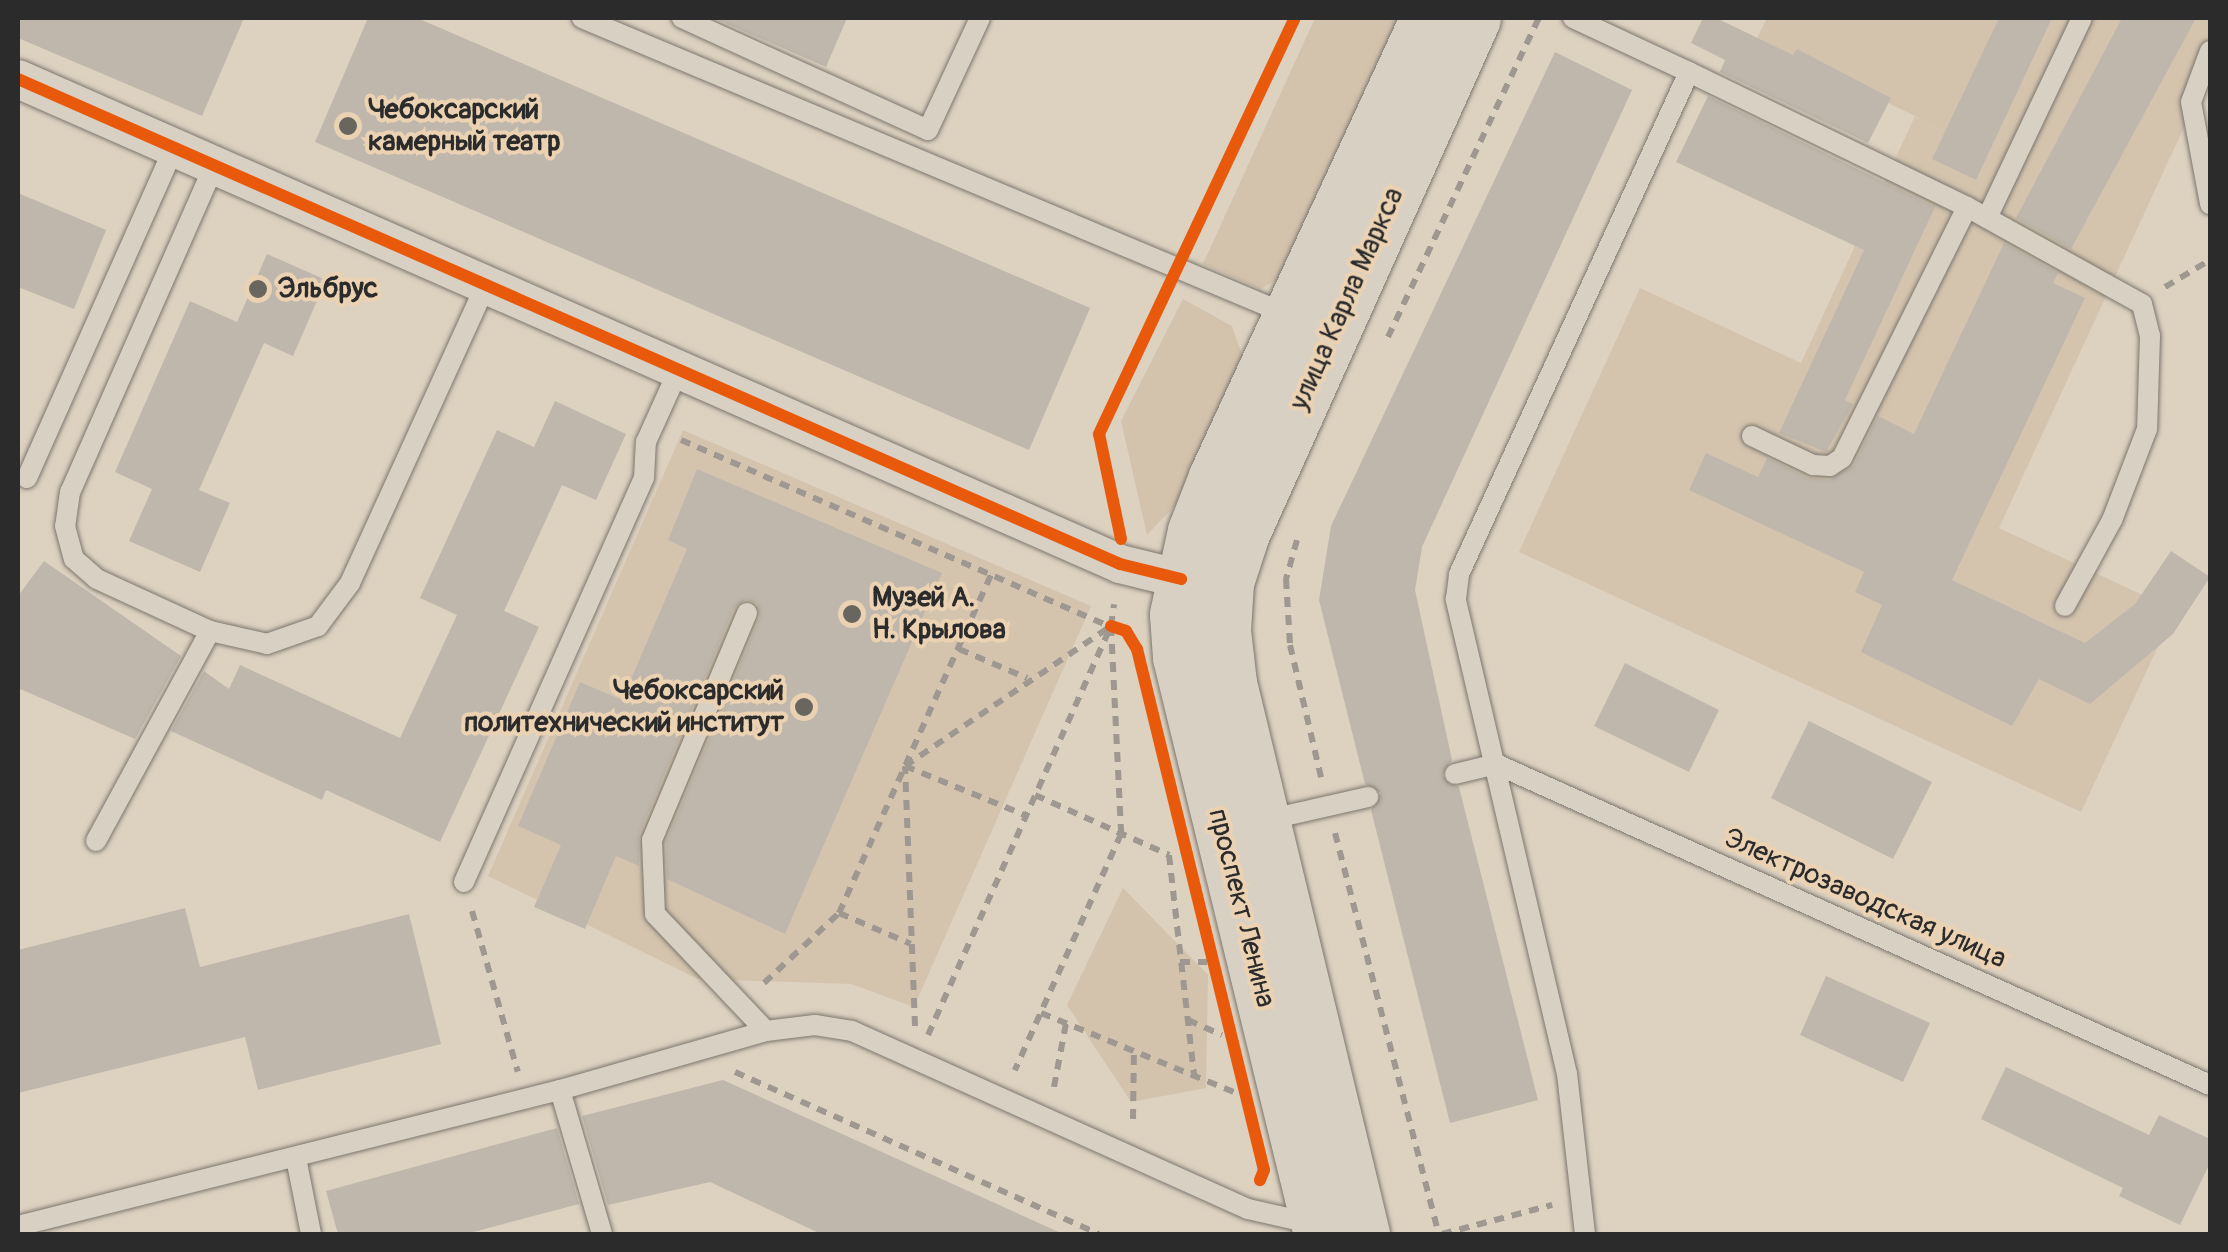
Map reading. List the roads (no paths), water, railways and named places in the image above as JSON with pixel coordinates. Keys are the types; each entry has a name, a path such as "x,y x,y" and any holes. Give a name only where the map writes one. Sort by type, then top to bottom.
{"main road":[{"name":"улица Карла Маркса","path":"1204,581 1216,478 1428,18"},
{"name":"улица Карла Маркса","path":"1204,581 1242,533 1473,18"},
{"name":"проспект Ленина","path":"1204,581 1222,630 1339,1227"},
{"name":"проспект Ленина","path":"1204,581 1180,656 1339,1227"}],"street":[{"path":"18,79 1120,564 1204,581"}],"lane":[{"path":"582,18 1290,316"},
{"path":"682,18 928,130 980,18"},
{"path":"1573,18 1986,218 2117,284 2142,304 2150,336 2147,429 2112,520 2065,606"},
{"path":"1986,218 2082,18"},
{"path":"2210,51 2191,102 2210,204"},
{"path":"1585,1234 1576,1198 1567,1074 1456,598 1459,574 1689,72"},
{"path":"27,478 174,148"},
{"path":"214,166 70,492 65,526 74,559 96,579 210,631 267,644 318,626 350,583 486,284"},
{"path":"1752,436 1813,465 1830,466 1842,458 1966,208"},
{"path":"464,882 644,478 652,428 679,369"},
{"path":"747,613 652,840 655,914 766,1031"},
{"path":"96,840 210,631"},
{"path":"1456,774 1496,764"},
{"name":"Электрозаводская улица","path":"1496,764 2210,1084"},
{"path":"1260,822 1368,798"},
{"path":"18,1226 560,1090 766,1031 815,1025 852,1031 1248,1209 1339,1227"},
{"path":"560,1090 602,1234"},
{"path":"296,1158 312,1234"}],"place":[{"name":"Чебоксарский камерный театр","path":"348,126"},
{"name":"Эльбрус","path":"258,289"},
{"name":"Музей А. Н. Крылова","path":"852,614"},
{"name":"Чебоксарский политехнический институт","path":"804,707"}]}
